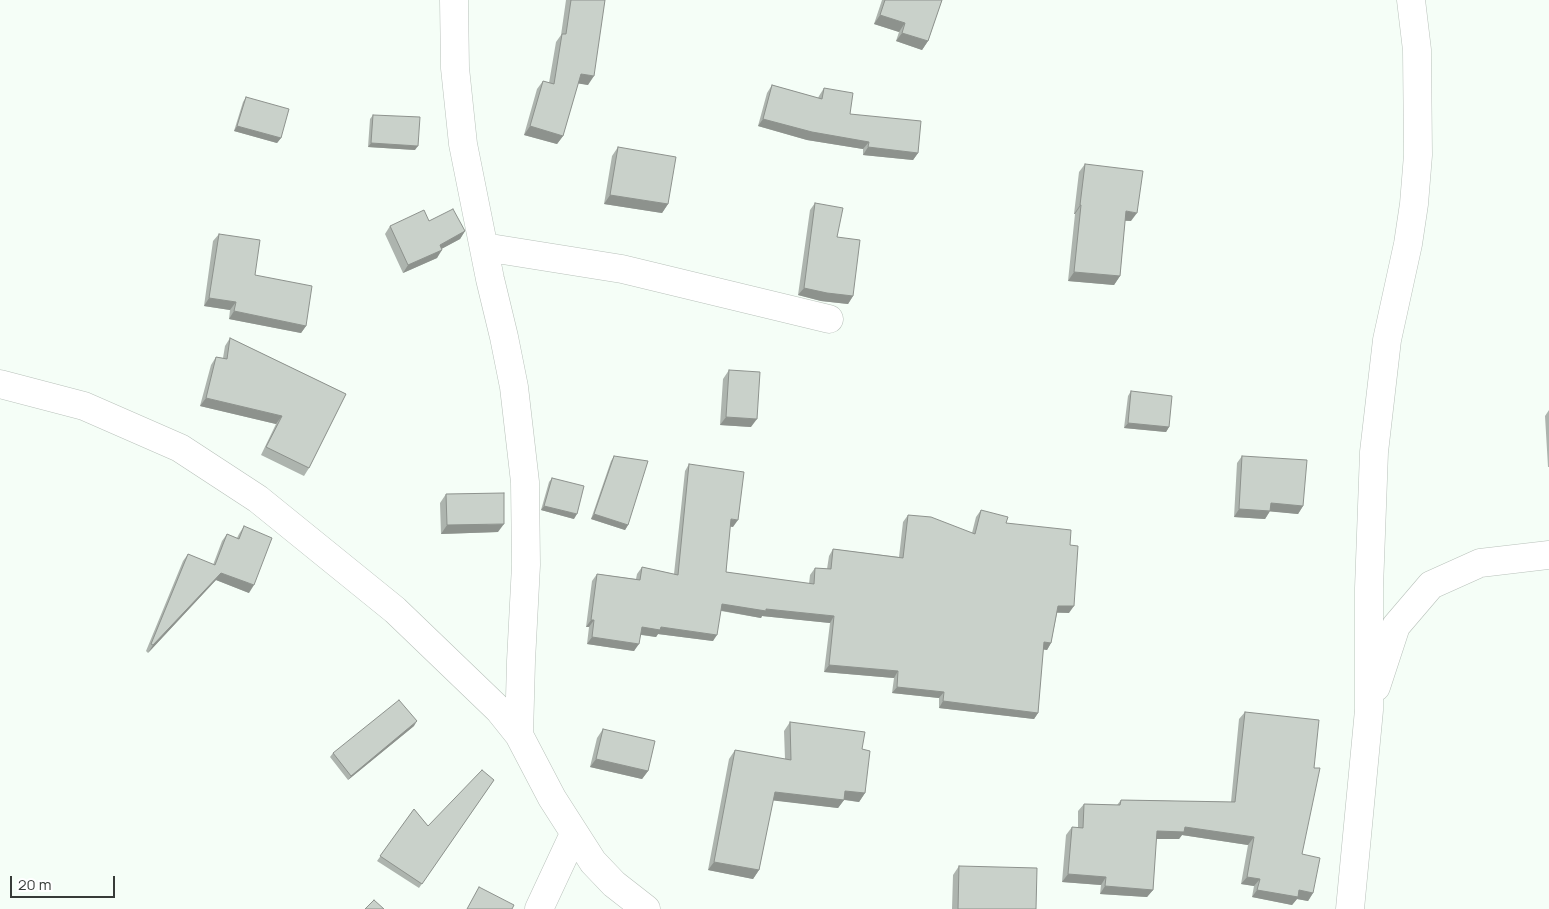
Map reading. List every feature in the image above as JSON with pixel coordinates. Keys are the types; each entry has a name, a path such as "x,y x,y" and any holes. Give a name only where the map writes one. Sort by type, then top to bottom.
{"street":[{"path":"454,0 455,68 463,144 514,387 525,482 526,565 519,735"},
{"path":"1350,909 1368,710 1369,588 1374,452 1387,340 1411,224 1418,155 1417,50 1411,0"},
{"path":"484,247 622,269 829,319"},
{"path":"0,384 84,406 180,448 258,499 395,610 499,710 519,735 552,798 593,862 614,884 646,909"},
{"path":"1368,710 1396,626 1432,585 1480,563 1549,555"},
{"path":"539,909 574,834"}],"building":[{"path":"571,0 605,0 594,76 581,74 563,136 530,126 543,81 554,84 562,34 566,34"},
{"path":"885,0 942,0 928,41 902,33 905,23 880,15"},
{"path":"772,85 822,99 824,88 853,93 850,114 921,121 918,153 868,147 869,142 812,132 763,119"},
{"path":"246,97 289,109 281,138 237,126"},
{"path":"373,115 420,117 418,146 371,143"},
{"path":"618,147 676,157 668,204 610,195"},
{"path":"1085,164 1143,171 1137,213 1126,211 1120,276 1074,272"},
{"path":"815,203 843,208 837,237 860,240 853,296 804,288"},
{"path":"453,209 465,231 440,245 442,250 408,265 390,226 424,210 429,221"},
{"path":"219,234 260,240 255,275 312,286 306,326 234,311 236,302 209,298"},
{"path":"230,338 346,394 309,468 266,447 282,416 206,398 216,357 227,359"},
{"path":"729,370 760,372 757,419 726,417"},
{"path":"1131,391 1172,396 1169,427 1128,423"},
{"path":"614,456 648,461 628,525 594,514"},
{"path":"1242,456 1307,460 1303,506 1271,503 1270,511 1239,509"},
{"path":"689,464 744,472 738,520 731,519 726,572 814,584 815,568 831,569 833,549 903,558 908,515 931,517 975,534 981,510 1008,517 1006,523 1071,530 1070,545 1078,546 1074,606 1058,606 1051,643 1044,642 1038,713 943,701 944,692 897,687 898,671 829,665 834,616 766,609 766,611 722,604 717,635 661,627 660,630 642,627 639,644 592,637 594,620 591,620 597,574 640,580 642,567 678,575"},
{"path":"552,478 584,486 577,514 544,506"},
{"path":"504,493 504,524 447,525 446,494"},
{"path":"244,526 272,538 254,585 221,573 153,645 151,644 188,554 215,565 227,534 239,539"},
{"path":"399,700 417,721 351,776 333,753"},
{"path":"1245,712 1319,720 1314,768 1320,768 1302,854 1320,858 1313,893 1299,890 1298,897 1257,890 1260,879 1247,877 1254,837 1185,827 1184,832 1157,831 1153,890 1105,886 1106,877 1068,874 1072,827 1083,828 1084,804 1120,805 1121,800 1235,802"},
{"path":"790,722 865,732 862,749 870,751 865,793 845,791 844,800 775,792 759,870 714,862 735,750 791,760"},
{"path":"603,729 655,741 648,771 596,759"},
{"path":"482,770 494,780 422,884 380,856 414,809 428,826"},
{"path":"959,866 1037,868 1036,909 958,909"},
{"path":"479,887 514,905 512,909 467,909"},
{"path":"374,900 384,909 365,909"}]}
